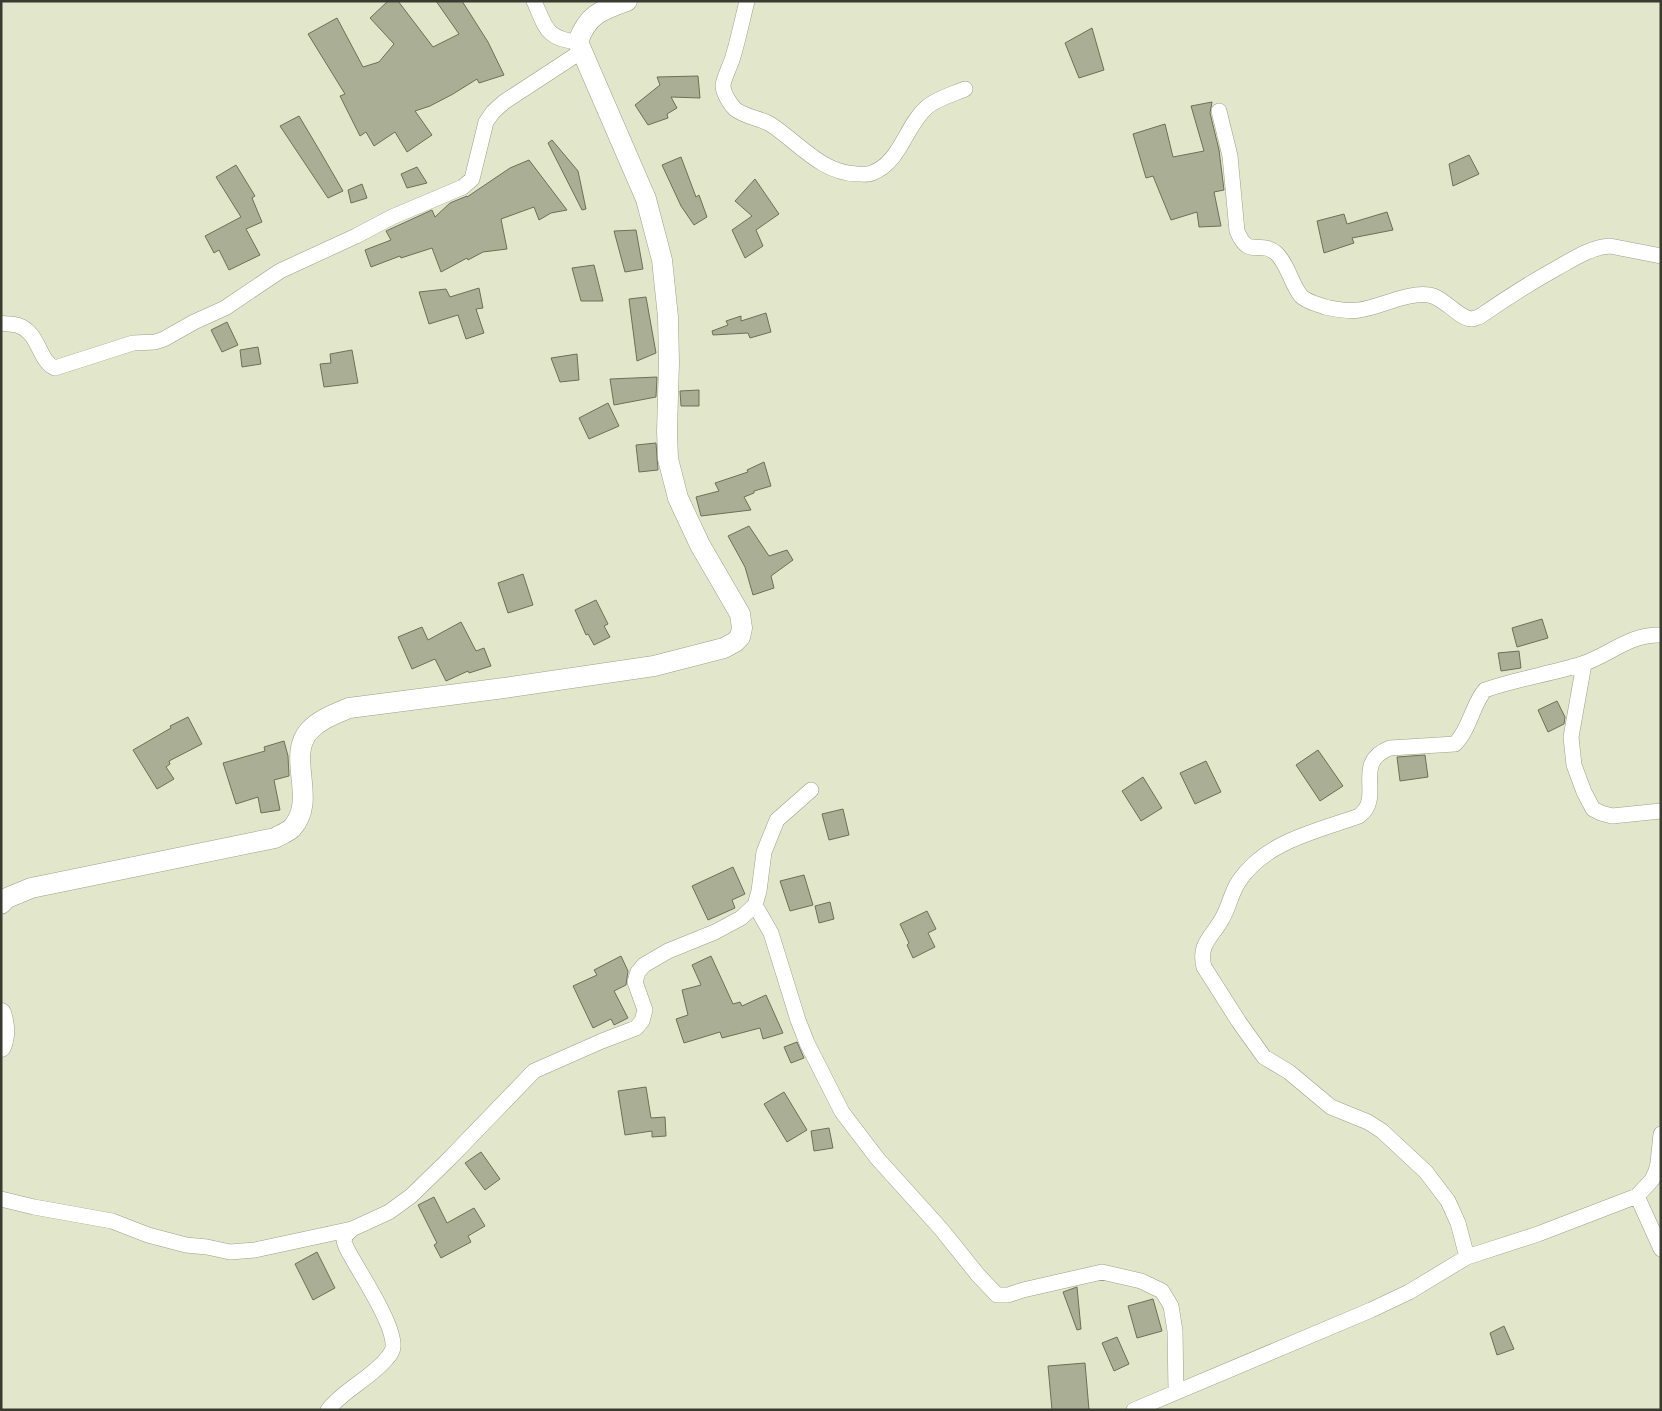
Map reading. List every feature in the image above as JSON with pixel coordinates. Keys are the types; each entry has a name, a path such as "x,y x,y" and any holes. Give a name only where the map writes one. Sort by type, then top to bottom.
{"street":[{"path":"534,1 546,29 553,36 580,46"},
{"path":"1,904 7,898 31,888 275,838 292,829 300,815 304,794 300,749 307,733 326,717 349,708 654,666 724,648 740,637 742,628 740,614 700,546 678,498 668,459 666,431 669,362 668,317 662,260 646,199 580,46 582,31 590,19 598,12 627,1"},
{"path":"747,1 740,34 723,86 726,97 734,108 744,114 767,122 785,134 814,159 836,170 847,174 870,174 882,168 895,154 917,117 928,106 965,89"},
{"path":"1,323 18,325 31,334 47,362 55,368 133,343 155,342 164,339 194,322 225,308 280,271 392,217 463,187 472,179 486,122 493,112 580,46"},
{"path":"1219,111 1230,156 1237,231 1242,242 1246,246 1268,247 1277,254 1301,296 1314,304 1340,310 1359,310 1386,301 1430,295 1472,319 1479,317 1522,287 1578,256 1603,246 1661,256"},
{"path":"1467,1257 1458,1223 1448,1201 1426,1172 1382,1131 1368,1122 1331,1106 1289,1072 1264,1057 1204,967 1201,958 1203,948 1222,919 1231,894 1252,864 1268,852 1293,840 1359,816 1364,812 1369,801 1370,766 1374,757 1381,752 1390,748 1456,744 1469,724 1485,690 1584,664 1627,641 1661,635"},
{"path":"1584,664 1571,737 1574,766 1584,792 1593,808 1601,813 1612,816 1661,811"},
{"path":"1,1199 112,1221 148,1235 186,1245 230,1252 255,1250 352,1229 389,1212 411,1196 534,1071 636,1028 642,1021 645,1010 635,982 638,972 644,965 668,951 715,932 741,918 755,905 760,891 764,852 777,820 811,790"},
{"path":"755,905 771,933 807,1043 842,1112 877,1158 941,1229 978,1275 997,1295 1008,1295 1102,1272 1141,1281 1162,1291 1171,1306 1175,1331 1176,1390"},
{"path":"1,1012 4,1021 5,1037 1,1047"},
{"path":"1134,1410 1176,1390 1271,1353 1371,1310 1409,1292 1467,1257 1538,1234 1636,1196 1652,1180 1656,1171 1661,1134"},
{"path":"1636,1196 1661,1249"},
{"path":"328,1410 373,1372 394,1348 391,1334 370,1288 346,1247 344,1241 346,1235 352,1229"}],"building":[{"path":"388,1 398,1 433,47 459,34 436,1 462,1 488,42 504,75 479,83 477,79 430,106 415,111 432,135 407,152 395,132 374,146 366,132 360,136 340,96 345,94 308,34 337,18 363,67 379,62 394,44 370,18"},
{"path":"1092,28 1104,70 1079,78 1065,43"},
{"path":"698,76 700,98 671,97 677,108 667,114 668,118 648,125 635,105 660,85 657,77"},
{"path":"1212,102 1210,113 1219,150 1224,190 1214,192 1221,226 1199,227 1197,212 1171,220 1153,176 1146,178 1133,134 1165,124 1173,157 1204,151 1191,106"},
{"path":"299,116 343,191 328,198 280,126"},
{"path":"552,140 578,171 586,209 582,210 548,143"},
{"path":"1469,155 1479,174 1453,186 1449,164"},
{"path":"681,157 696,197 699,195 707,217 694,225 681,206 662,165"},
{"path":"529,160 567,210 551,213 539,220 534,207 501,219 507,249 483,252 441,272 432,248 401,258 400,256 371,267 365,250 391,240 386,231 432,210 435,217 450,203 467,197 510,168"},
{"path":"236,165 255,196 252,198 262,222 246,229 260,255 229,270 219,250 214,253 205,236 241,217 216,177"},
{"path":"417,167 427,183 407,188 401,174"},
{"path":"755,179 779,214 756,230 763,246 745,258 732,230 752,216 735,201"},
{"path":"362,184 367,198 351,203 348,190"},
{"path":"1387,212 1393,230 1352,238 1354,243 1324,253 1317,221 1344,214 1347,224"},
{"path":"636,230 643,269 625,272 614,231"},
{"path":"594,265 603,301 581,301 572,268"},
{"path":"479,288 483,308 476,309 484,333 466,339 458,315 429,324 419,292 446,289 450,297"},
{"path":"646,297 656,353 637,361 629,299"},
{"path":"766,313 771,332 750,338 748,333 713,335 712,331 728,325 726,321 741,316 741,321"},
{"path":"227,322 238,345 222,352 211,330"},
{"path":"258,347 261,364 242,367 240,350"},
{"path":"352,350 358,383 324,387 320,364 331,363 330,354"},
{"path":"577,354 579,380 560,382 551,358"},
{"path":"657,377 656,397 614,405 610,379"},
{"path":"699,390 699,406 681,406 680,391"},
{"path":"608,403 619,426 589,439 579,418"},
{"path":"656,443 658,470 639,472 636,445"},
{"path":"764,462 771,486 754,491 754,493 744,497 751,510 701,516 696,497 719,491 715,483 748,472 747,470"},
{"path":"749,526 769,556 787,550 793,560 771,576 774,588 753,595 745,567 728,536"},
{"path":"523,574 533,605 508,613 498,583"},
{"path":"596,600 608,624 604,626 610,637 594,645 588,634 586,635 575,610"},
{"path":"1542,619 1548,638 1517,647 1512,628"},
{"path":"461,622 476,651 484,648 491,666 469,673 468,671 446,681 435,659 412,669 398,637 422,627 428,640"},
{"path":"1519,651 1521,668 1501,671 1498,653"},
{"path":"1557,701 1565,717 1564,724 1548,732 1538,710"},
{"path":"188,717 202,744 169,761 170,764 166,767 174,779 157,789 133,750 171,728 170,726"},
{"path":"284,741 288,756 289,776 274,780 280,810 261,813 258,797 236,804 223,763 265,751 264,747"},
{"path":"1318,750 1343,786 1320,801 1296,765"},
{"path":"1425,755 1428,777 1400,781 1397,757"},
{"path":"1206,761 1221,792 1195,804 1180,773"},
{"path":"1143,777 1162,808 1141,821 1122,791"},
{"path":"843,809 849,835 829,840 822,814"},
{"path":"733,867 745,894 732,900 735,908 708,920 692,886"},
{"path":"804,875 813,905 790,911 780,881"},
{"path":"830,902 834,919 819,923 815,906"},
{"path":"927,911 936,929 928,933 935,947 913,958 907,945 909,943 900,924"},
{"path":"621,956 628,971 626,985 614,991 628,1018 614,1025 611,1019 593,1028 573,986 597,975 594,970"},
{"path":"711,956 733,1004 740,1002 742,1006 766,995 783,1033 763,1039 760,1028 722,1038 720,1032 684,1043 676,1019 688,1015 682,990 701,985 692,965"},
{"path":"797,1042 804,1058 791,1063 784,1047"},
{"path":"646,1087 651,1118 665,1117 666,1136 652,1137 652,1131 625,1135 618,1091"},
{"path":"784,1092 807,1130 787,1142 764,1104"},
{"path":"829,1128 833,1148 814,1151 811,1131"},
{"path":"481,1152 500,1179 485,1190 465,1163"},
{"path":"434,1197 447,1223 474,1208 485,1226 468,1236 471,1242 441,1258 434,1245 437,1243 418,1205"},
{"path":"317,1252 335,1288 313,1300 295,1264"},
{"path":"1077,1287 1081,1329 1077,1330 1063,1292"},
{"path":"1153,1299 1162,1331 1137,1338 1128,1306"},
{"path":"1504,1326 1514,1349 1497,1355 1490,1333"},
{"path":"1117,1337 1129,1364 1114,1371 1102,1343"},
{"path":"1085,1363 1089,1410 1052,1410 1048,1366"}]}
